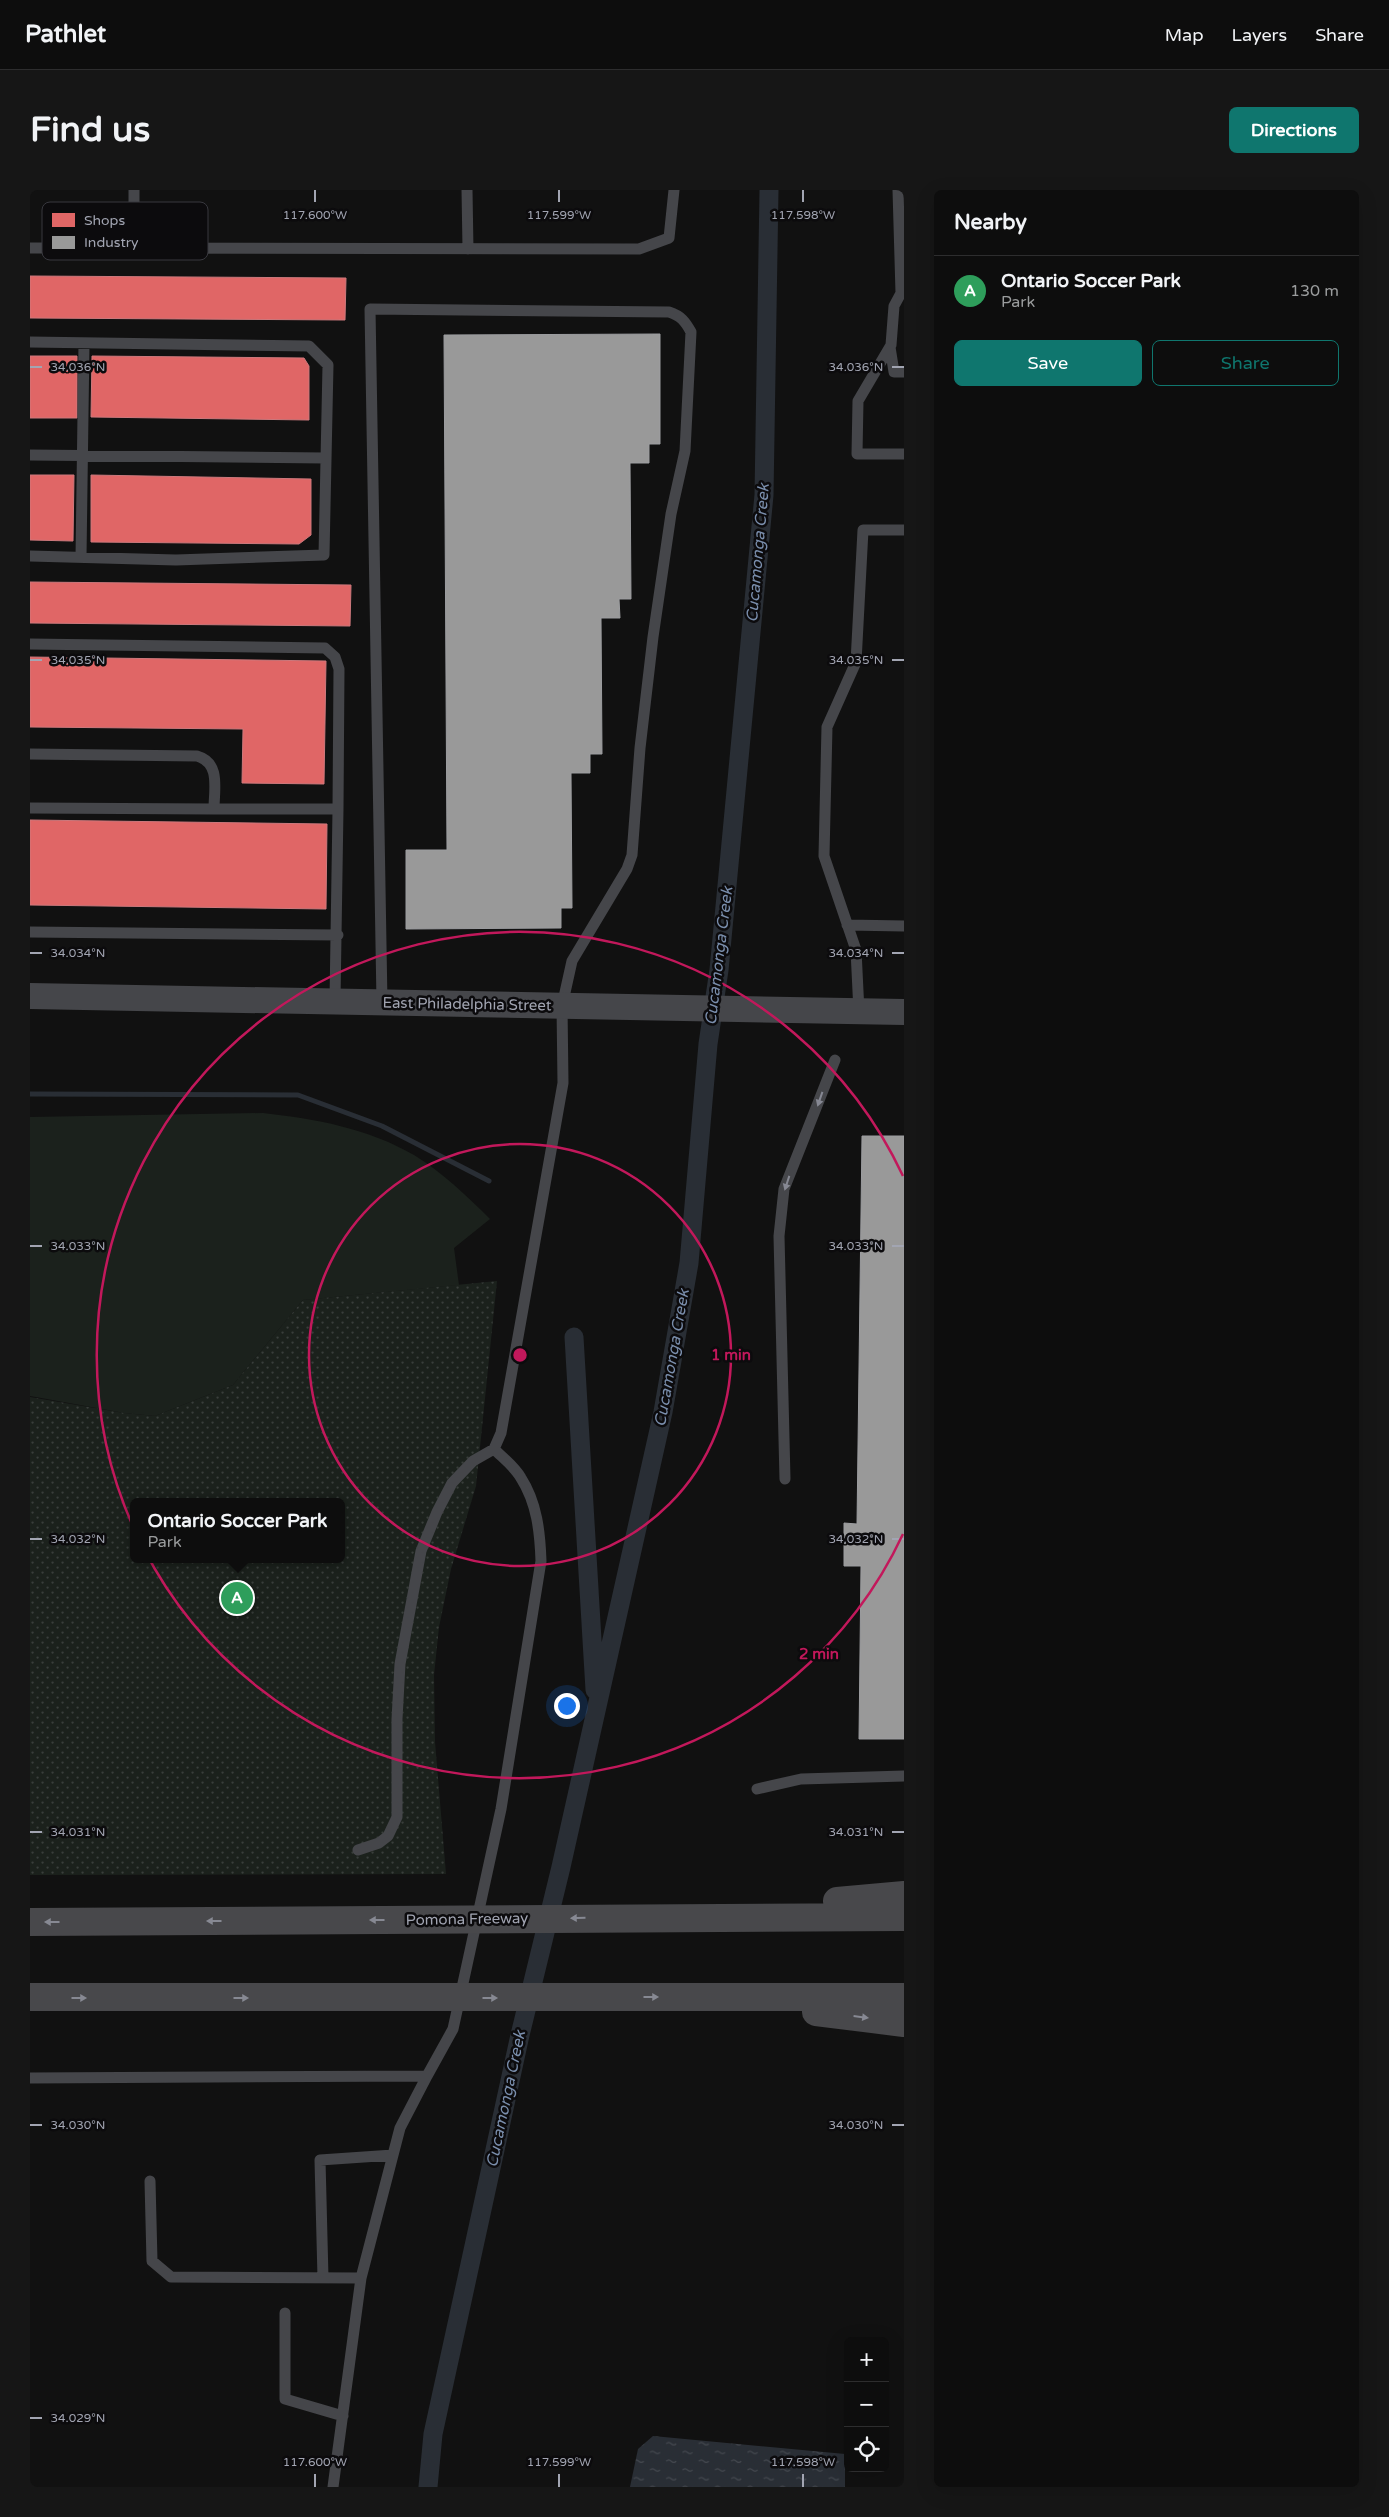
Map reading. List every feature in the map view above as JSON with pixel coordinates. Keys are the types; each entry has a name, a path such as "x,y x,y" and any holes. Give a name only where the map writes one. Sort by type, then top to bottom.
{"highway":[{"path":"626,1917 904,1895"},
{"name":"Pomona Freeway","path":"30,1922 626,1917 904,1917"},
{"path":"691,1997 904,2023"},
{"path":"30,1998 904,1997"}],"street":[{"name":"East Philadelphia Street","path":"30,996 335,1000 662,1009 904,1012"}],"lane":[{"path":"468,190 468,249"},
{"path":"208,248 639,249 669,238 674,190"},
{"path":"898,190 901,293 894,306 890,347 894,372 904,372"},
{"path":"358,1850 379,1843 388,1836 394,1827 396,1817 396,1719 400,1664 421,1551 437,1512 452,1483 473,1461 494,1449 504,1417 563,1083 562,1006 572,961 627,869 632,856 640,748 653,637 671,514 685,452 691,332 685,320 669,312 370,309 382,1002"},
{"path":"30,342 310,346 328,365 324,555 176,560 30,556"},
{"path":"81,557 84,343"},
{"path":"890,347 858,401 857,454 904,454"},
{"path":"30,455 325,458"},
{"path":"859,1012 856,950 824,856 827,727 856,662 863,530 904,530"},
{"path":"30,644 325,648 335,656 339,668 338,935 335,1000"},
{"path":"30,754 197,756 208,761 215,772 214,809"},
{"path":"30,808 338,810"},
{"path":"847,926 904,926"},
{"path":"30,932 338,935"},
{"path":"785,1479 779,1236 784,1189 835,1060"},
{"path":"333,2487 361,2278 400,2128 453,2029 505,1791 541,1561 540,1533 533,1505 521,1477 494,1449"},
{"path":"757,1789 801,1779 904,1776"},
{"path":"30,2078 427,2076"},
{"path":"323,2278 320,2160 393,2155"},
{"path":"150,2180 152,2261 171,2277 361,2278"},
{"path":"285,2313 285,2399 343,2416"}],"shaded area":[{"path":"263,1113 302,1118 360,1131 414,1155 454,1185 490,1219 454,1248 459,1285 303,1300 233,1385 155,1416 124,1413 30,1396 30,1117"},
{"path":"497,1281 476,1486 451,1569 439,1627 434,1675 435,1742 446,1874 30,1875 30,1397 124,1413 155,1416 233,1385 303,1300"}],"water":[{"path":"653,2436 844,2454 845,2487 630,2487 638,2449"}],"building: Shops":[{"path":"30,276 346,278 345,320 30,318"},
{"path":"30,356 77,356 77,418 30,418"},
{"path":"92,356 304,358 309,366 309,420 91,417"},
{"path":"30,475 74,475 73,541 30,540"},
{"path":"91,475 311,479 311,535 299,544 91,542"},
{"path":"30,582 351,585 350,626 30,623"},
{"path":"30,657 326,661 324,784 242,783 243,729 30,727"},
{"path":"30,820 327,824 326,909 30,905"}],"building: Industry":[{"path":"660,334 660,444 649,444 649,463 630,463 631,599 619,599 620,618 601,618 602,754 590,754 590,773 571,773 572,908 561,908 561,928 406,929 406,850 447,850 444,335"},
{"path":"862,1136 904,1136 904,1739 859,1739 861,1566 844,1566 844,1523 857,1524"}],"waterway":[{"name":"Cucamonga Creek","path":"428,2487 433,2434 520,2035 561,1867 663,1412 689,1263 708,1044 719,970 764,495 769,190"},
{"path":"30,1094 298,1095 382,1126 489,1181"},
{"name":"Cucamonga Creek","path":"574,1337 595,1690"}],"place":[{"name":"Ontario Soccer Park","path":"237,1598"}]}
